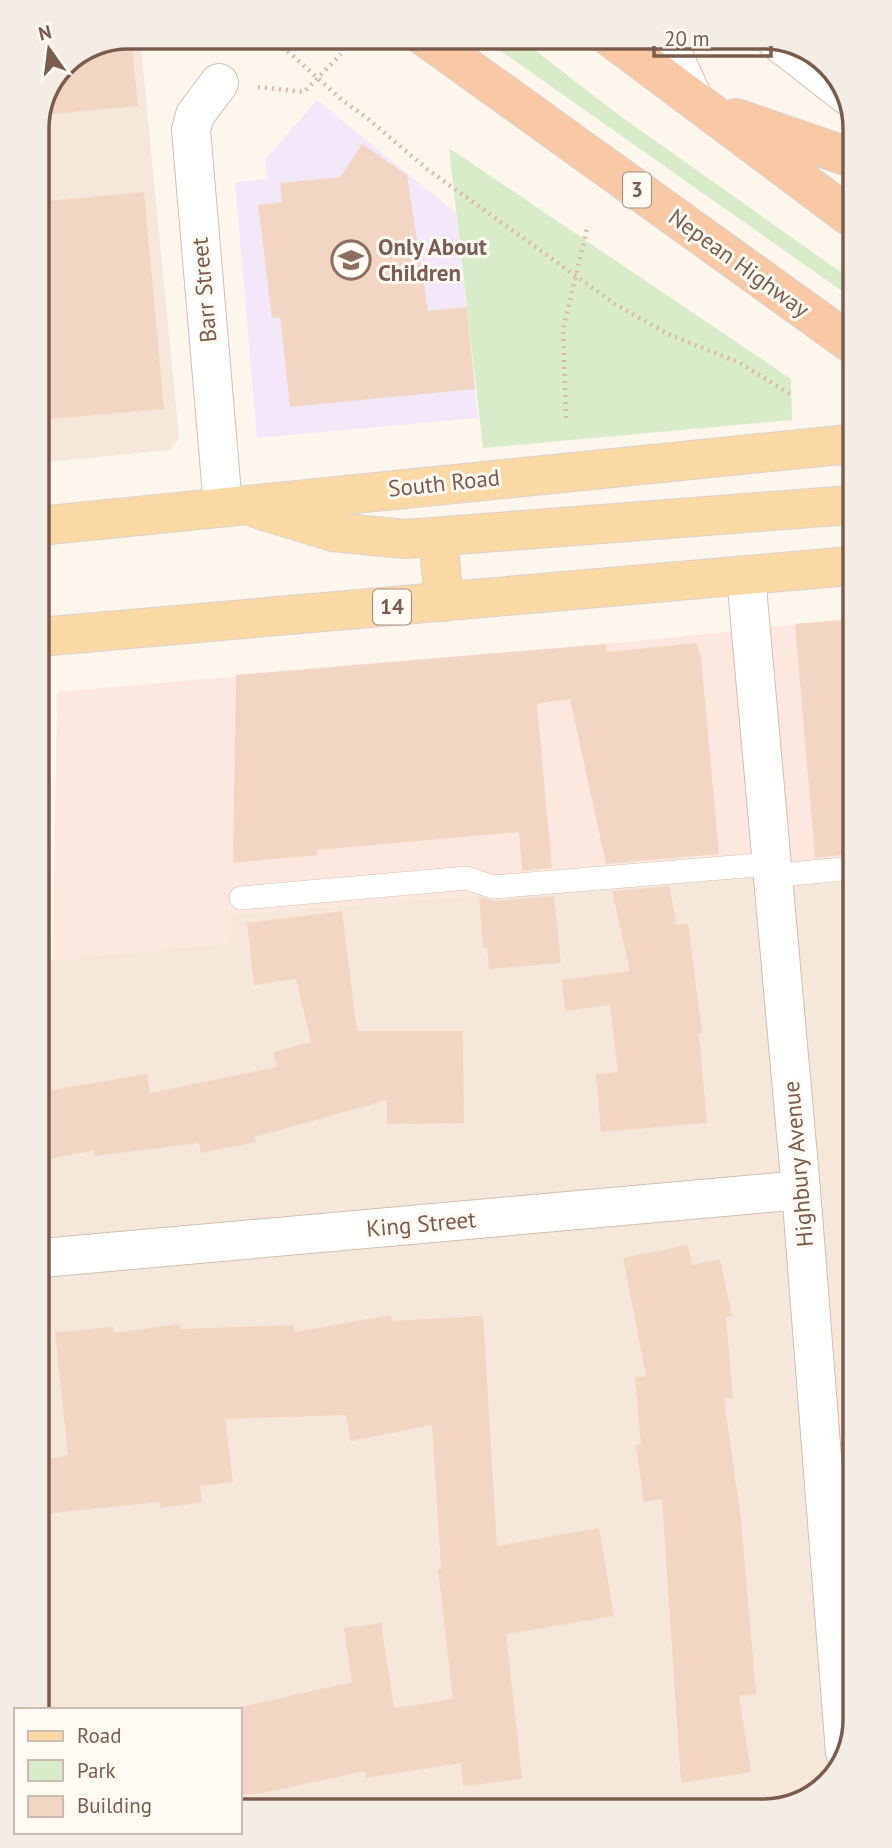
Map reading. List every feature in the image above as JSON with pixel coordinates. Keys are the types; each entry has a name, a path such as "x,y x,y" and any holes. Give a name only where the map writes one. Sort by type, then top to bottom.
{"highway":[{"name":"Nepean Highway","path":"442,49 843,338"},
{"path":"626,49 843,211"},
{"path":"700,104 843,155"}],"main road":[{"name":"South Road","path":"49,525 843,445"},
{"path":"233,505 344,534 378,538 438,537 843,506"},
{"path":"695,519 729,547 746,576"},
{"path":"438,537 444,602"},
{"name":"14","path":"49,636 843,567"}],"street":[{"path":"671,49 700,104"},
{"path":"797,56 824,78"},
{"name":"Barr Street","path":"219,83 195,116 191,130 233,505"},
{"name":"Highbury Avenue","path":"746,576 801,1190 839,1461 843,1655"},
{"name":"King Street","path":"49,1257 801,1190"}],"lane":[{"path":"242,898 467,878 493,887 843,868"}],"path":[{"path":"285,49 448,185 575,276 660,330 740,363 790,394"},
{"path":"219,83 304,92 341,54"},
{"path":"566,418 562,351 575,276 587,229"}],"shaded area":[{"path":"141,49 179,438 170,450 49,462 49,123 55,98 62,84 84,84 84,62 113,51"},
{"name":"Only About Children","path":"317,100 456,213 478,418 257,438 235,182 267,179 265,160"},
{"path":"843,620 843,868 233,914 231,943 53,960 57,692 606,644"},
{"path":"843,868 843,1720 835,1755 812,1783 794,1793 764,1799 242,1799 242,1708 49,1708 49,960 230,943 233,914"}],"green space":[{"path":"498,49 533,49 616,113 843,274 843,292"},
{"path":"449,148 791,379 792,420 483,448"}],"building":[{"path":"132,49 138,106 51,114 62,84 84,84 84,62 98,55"},
{"name":"Only About Children","path":"362,144 407,175 428,311 467,307 475,389 290,407 280,317 272,318 258,205 282,202 280,183 340,177"},
{"path":"144,192 164,409 49,419 49,201"},
{"path":"843,620 843,855 815,858 795,624"},
{"path":"696,643 701,657 719,854 606,864 570,699 537,704 552,868 522,871 519,832 317,850 318,855 233,863 236,675 606,644 607,652"},
{"path":"669,886 677,925 688,923 702,1033 699,1033 707,1123 601,1132 596,1074 618,1072 610,1005 565,1011 562,980 630,971 612,891"},
{"path":"554,896 561,963 489,969 487,947 483,947 479,897 494,901"},
{"path":"342,911 357,1031 463,1031 464,1123 387,1124 387,1100 255,1137 256,1142 201,1153 199,1143 95,1156 94,1150 49,1159 49,1091 147,1074 150,1093 277,1067 273,1052 311,1042 296,979 254,985 247,923"},
{"path":"688,1245 692,1265 720,1259 732,1316 726,1317 733,1398 724,1398 741,1520 756,1694 739,1696 751,1772 681,1783 662,1499 644,1502 636,1445 641,1444 635,1377 646,1376 623,1258"},
{"path":"391,1315 392,1321 483,1316 497,1546 599,1528 614,1616 506,1634 522,1779 463,1786 461,1763 366,1778 365,1771 263,1793 242,1795 240,1707 352,1682 344,1628 381,1623 394,1708 453,1699 438,1569 441,1569 432,1425 351,1441 346,1415 225,1419 233,1482 200,1486 202,1502 161,1508 160,1502 49,1513 49,1459 68,1455 55,1332 113,1327 113,1333 180,1324 180,1329 294,1325 295,1332"}],"place":[{"name":"Only About Children","path":"351,260"}]}
